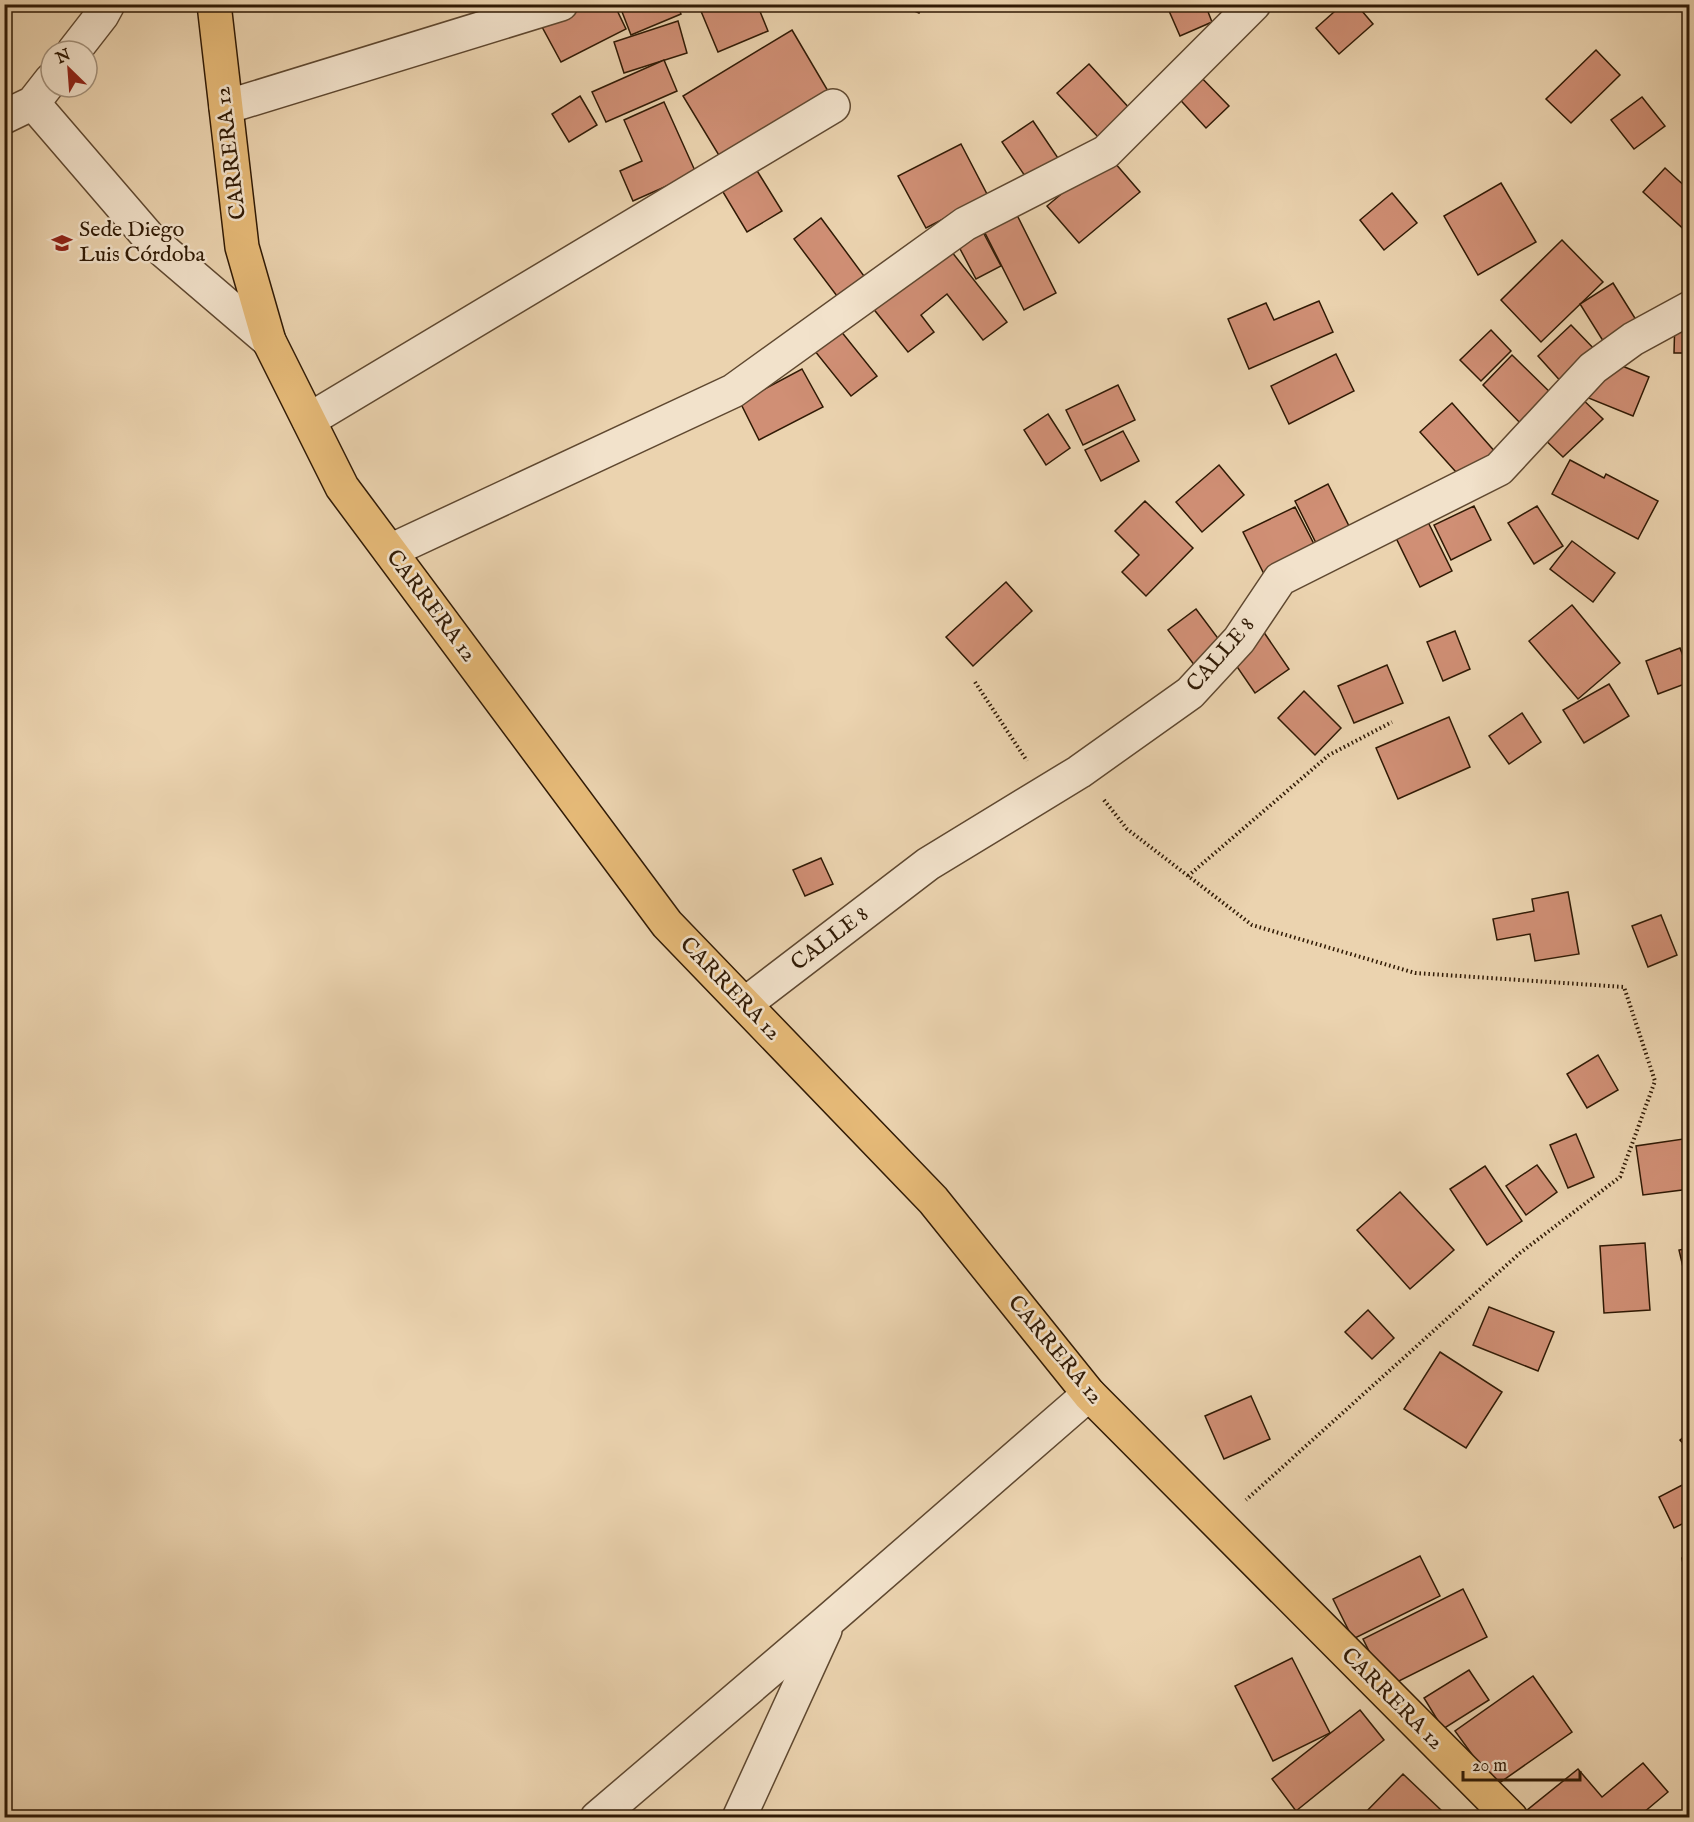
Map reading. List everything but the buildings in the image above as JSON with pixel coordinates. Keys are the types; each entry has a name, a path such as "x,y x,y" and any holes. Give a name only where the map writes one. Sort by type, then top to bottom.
{"main road":[{"name":"CARRERA 12","path":"214,4 243,247 269,341 342,487 667,924 933,1200 1089,1394 1511,1818"}],"street":[{"path":"83,39 108,4"},
{"path":"226,107 561,4"},
{"path":"390,550 733,391 965,224 1107,152 1254,4"},
{"path":"4,117 39,94"},
{"path":"47,99 151,240 269,341"},
{"path":"309,420 833,106"},
{"name":"CALLE 8","path":"745,1004 928,864 1079,772 1190,693 1239,640 1280,579 1499,469 1593,368 1633,339 1689,308"},
{"path":"597,1818 830,1620 1089,1394"},
{"path":"739,1818 830,1620"}],"path":[{"path":"975,682 1047,792"},
{"path":"1188,876 1329,754 1392,722"},
{"path":"1079,772 1127,829 1252,925 1415,974 1624,987 1655,1081 1620,1177 1520,1253 1218,1525"}],"place":[{"name":"Sede Diego Luis Córdoba","path":"62,243"}]}
